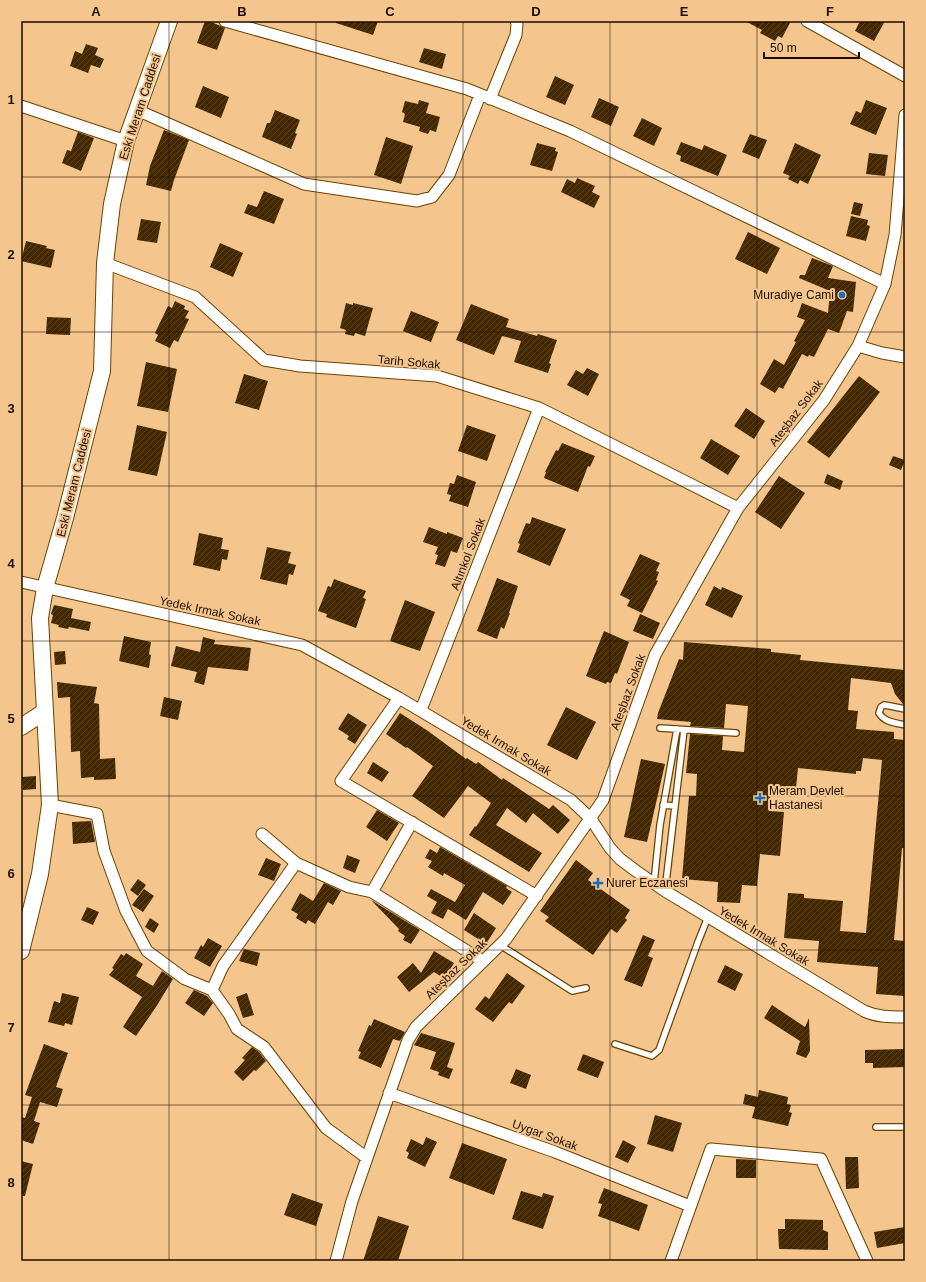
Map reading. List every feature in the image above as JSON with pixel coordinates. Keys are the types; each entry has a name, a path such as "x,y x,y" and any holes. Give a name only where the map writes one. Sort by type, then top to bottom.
{"street":[{"name":"Eski Meram Caddesi","path":"21,951 40,874 50,805 40,618 45,588 66,518 102,371 105,263 112,204 126,141 169,21"},
{"path":"224,21 459,87 485,97 570,131 885,284"},
{"path":"137,110 304,184 418,201 432,197 449,175 516,35 518,24 516,21"},
{"path":"807,21 905,76"},
{"path":"21,106 126,141"},
{"name":"Ateşbaz Sokak","path":"336,1261 352,1201 408,1040 416,1027 506,940 591,819 603,800 655,655 738,508 824,400 858,346 885,284 895,235 905,115"},
{"name":"Tarih Sokak","path":"105,263 195,297 264,360 300,366 438,376 539,408 738,508"},
{"path":"858,346 882,353 905,357"},
{"name":"Altınkol Sokak","path":"421,710 539,408"},
{"name":"Yedek Irmak Sokak","path":"21,582 302,645 421,710 571,800 591,819 610,848 620,859 665,891 864,1011 877,1015 905,1017"},
{"path":"399,698 341,781 537,896"},
{"path":"21,728 44,712"},
{"path":"50,805 97,814 106,858 126,911 147,951 185,979 212,990 229,1014 237,1029 264,1047 326,1128 367,1158"},
{"path":"372,892 412,822"},
{"path":"262,834 296,863 349,886 372,892 483,961"},
{"path":"212,990 223,966 296,863"},
{"name":"Uygar Sokak","path":"389,1092 555,1152 690,1206"},
{"path":"671,1261 711,1149 821,1159 867,1261"}],"lane":[{"path":"905,709 884,705 880,707 879,713 881,718 905,725"},
{"path":"660,728 736,733"},
{"path":"654,884 658,837 677,729"},
{"path":"665,891 684,730"},
{"path":"663,805 676,806"},
{"path":"614,1044 652,1056 659,1050 708,917"},
{"path":"500,945 572,991 586,988"},
{"path":"876,1127 905,1127"}],"building":[{"path":"205,21 209,21 225,28 217,50 197,43"},
{"path":"336,21 378,21 373,35 336,23"},
{"path":"745,21 791,21 782,38 778,36 775,41 760,33 762,30"},
{"path":"860,21 885,21 874,41 855,31"},
{"path":"86,44 98,48 95,55 104,59 100,68 91,65 88,73 70,66 75,51 82,54"},
{"path":"424,48 446,54 442,69 419,62"},
{"path":"555,76 574,85 565,105 546,97"},
{"path":"203,86 229,97 221,118 195,107"},
{"path":"599,98 619,107 611,126 591,117"},
{"path":"419,100 429,103 426,113 440,117 436,132 430,130 428,134 419,131 420,127 403,122 405,114 402,112 405,101 418,104"},
{"path":"866,100 887,108 876,135 850,124 856,111 861,113"},
{"path":"275,110 300,120 295,133 297,134 291,149 262,137 267,123 270,123"},
{"path":"642,118 662,128 654,146 633,136"},
{"path":"164,130 189,140 171,191 146,185 150,166"},
{"path":"78,132 94,138 81,171 62,163 67,150 71,151"},
{"path":"750,134 767,140 759,159 742,152"},
{"path":"386,137 413,146 401,184 374,175"},
{"path":"681,142 702,150 704,145 727,155 718,176 680,161 681,156 676,154"},
{"path":"537,143 556,148 555,151 558,152 552,171 530,165"},
{"path":"795,143 821,155 808,184 800,180 798,184 788,179 790,176 783,173"},
{"path":"869,153 888,155 885,176 866,174"},
{"path":"577,178 595,186 592,192 600,196 594,208 561,192 567,179 575,183"},
{"path":"264,191 284,199 274,224 244,213 248,204 257,207"},
{"path":"854,202 863,204 860,216 851,214"},
{"path":"851,216 868,220 867,225 870,226 866,241 846,236"},
{"path":"141,219 161,222 157,243 137,240"},
{"path":"748,232 780,248 767,274 735,259"},
{"path":"26,241 47,246 46,248 55,250 51,268 21,261"},
{"path":"220,243 243,253 233,277 210,267"},
{"path":"812,258 833,266 828,278 856,282 853,312 847,311 839,333 828,329 814,357 809,355 808,357 802,354 783,389 779,387 775,393 760,384 774,359 784,365 796,342 794,341 805,320 797,317 802,303 828,313 830,291 799,278 800,275 805,275"},
{"path":"175,301 185,306 184,309 189,311 185,318 189,319 178,342 174,340 170,348 155,341 158,335 155,333 168,306 172,308"},
{"path":"346,303 353,305 353,303 373,308 365,336 355,333 354,336 345,334 346,330 340,328"},
{"path":"471,304 509,319 506,327 557,340 549,363 551,364 548,373 514,362 521,341 502,336 494,355 456,340"},
{"path":"411,311 439,322 431,342 403,331"},
{"path":"47,317 71,318 70,335 46,334"},
{"path":"146,362 177,369 168,412 137,406"},
{"path":"587,368 599,374 588,396 567,385 576,370 583,374"},
{"path":"244,374 268,381 259,410 235,403"},
{"path":"859,376 880,392 829,458 807,442"},
{"path":"746,408 765,421 754,439 734,426"},
{"path":"137,425 167,432 157,476 128,470"},
{"path":"467,425 496,435 487,461 458,451"},
{"path":"711,439 740,456 728,475 700,458"},
{"path":"562,443 595,456 590,467 588,466 578,492 544,478 545,472 556,450 558,451"},
{"path":"893,456 905,460 901,470 889,465"},
{"path":"827,474 843,481 840,490 824,483"},
{"path":"457,475 476,482 468,507 449,501 451,495 447,494 450,483 454,484"},
{"path":"779,476 805,493 781,529 755,512"},
{"path":"532,517 566,529 550,566 517,552 520,544 518,543 526,523 530,524"},
{"path":"429,527 463,538 457,553 451,551 445,567 435,564 438,555 435,554 438,547 423,542"},
{"path":"199,533 223,538 221,549 229,550 227,560 222,559 220,571 193,565"},
{"path":"267,547 291,552 288,563 296,565 293,575 289,574 287,585 260,579"},
{"path":"640,554 660,563 656,571 659,572 656,580 658,581 642,613 627,606 630,600 620,595"},
{"path":"497,578 518,586 504,629 501,627 497,639 477,631"},
{"path":"334,579 366,591 363,598 366,599 356,628 326,617 327,614 318,611 328,586 331,587"},
{"path":"714,586 721,590 722,587 743,596 732,618 705,605"},
{"path":"405,600 435,612 420,651 390,641"},
{"path":"54,605 73,609 71,618 91,622 89,631 69,627 68,629 58,627 59,625 51,623 53,615 51,614"},
{"path":"640,614 660,623 653,639 633,631"},
{"path":"604,631 629,642 617,674 615,673 611,683 607,682 606,684 586,676"},
{"path":"124,636 151,642 149,668 119,661"},
{"path":"203,637 215,640 214,644 251,648 248,671 208,667 204,685 194,682 197,672 171,666 176,646 200,652"},
{"path":"684,642 771,649 771,652 801,655 800,660 905,670 905,705 895,694 891,683 851,678 848,710 858,711 856,729 894,732 894,739 905,740 905,848 902,848 894,940 905,941 905,996 876,994 878,967 817,962 819,941 784,938 788,893 804,894 804,898 843,901 840,931 866,933 882,760 863,758 861,771 856,771 856,774 798,768 796,788 771,786 769,811 784,812 780,856 760,854 757,886 742,885 740,903 717,902 718,882 682,879 689,796 696,796 697,774 686,773 690,734 723,736 722,750 744,752 748,706 726,704 724,728 690,726 691,722 657,719 679,659 683,660"},
{"path":"65,651 66,664 55,665 54,652"},
{"path":"57,682 97,687 94,703 99,704 100,759 115,758 116,779 94,780 94,777 81,778 80,751 71,752 70,697 58,698"},
{"path":"164,697 182,701 178,720 160,716"},
{"path":"566,707 596,722 577,760 547,745"},
{"path":"348,713 367,725 355,744 347,739 349,736 338,729"},
{"path":"400,713 428,731 466,759 467,758 476,764 478,762 502,780 503,778 549,809 553,805 570,820 558,834 533,813 526,823 507,808 496,825 542,853 529,872 469,835 475,826 476,827 491,803 468,786 444,818 412,796 433,766 386,734"},
{"path":"641,759 665,764 647,842 624,837"},
{"path":"373,762 389,772 382,782 367,773"},
{"path":"36,776 36,789 23,790 22,777"},
{"path":"377,810 399,823 387,841 366,827"},
{"path":"91,821 95,842 73,844 72,822"},
{"path":"440,847 507,886 506,888 512,892 503,905 483,892 466,920 448,909 443,919 431,913 437,902 427,896 431,889 455,902 465,885 444,873 443,876 428,867 432,861 425,858 430,849 437,853"},
{"path":"347,855 360,860 355,873 343,868"},
{"path":"266,858 281,864 274,881 258,875"},
{"path":"576,860 593,873 588,880 630,910 625,918 627,920 617,933 611,929 593,955 545,921 549,917 540,911"},
{"path":"138,879 146,885 138,896 130,890"},
{"path":"324,883 341,891 333,905 328,902 315,924 308,920 306,924 296,918 298,914 291,910 300,893 313,901"},
{"path":"144,889 154,896 143,912 132,905"},
{"path":"371,900 420,930 411,944 403,940 405,936 398,931 399,929"},
{"path":"87,907 99,912 93,925 81,920"},
{"path":"474,913 496,928 486,944 464,930"},
{"path":"150,918 159,924 154,933 145,927"},
{"path":"643,935 655,940 648,956 653,958 642,987 624,980"},
{"path":"208,938 222,946 210,967 194,958 201,945 203,947"},
{"path":"244,949 260,953 257,966 239,961"},
{"path":"434,951 454,963 445,979 434,972 409,992 397,977 413,963 421,973"},
{"path":"126,953 143,964 136,976 153,986 162,971 173,979 136,1036 123,1027 142,997 109,975 114,969 112,968 121,954 124,956"},
{"path":"725,965 743,974 735,991 717,982"},
{"path":"507,973 525,986 512,1004 509,1002 493,1022 475,1009 485,996 489,999"},
{"path":"194,990 207,996 213,1003 204,1016 185,1003"},
{"path":"62,993 79,997 72,1025 65,1023 64,1026 48,1022 54,1001 60,1003"},
{"path":"247,993 254,1015 243,1018 236,997"},
{"path":"772,1005 805,1027 809,1018 810,1051 806,1058 796,1054 800,1041 764,1018"},
{"path":"374,1019 405,1032 400,1041 393,1039 381,1068 358,1058 361,1052 358,1051 369,1025 371,1026"},
{"path":"421,1033 455,1043 447,1067 453,1069 449,1079 438,1075 439,1072 430,1069 436,1052 414,1045"},
{"path":"44,1044 68,1053 56,1087 63,1089 57,1107 40,1102 34,1121 40,1123 33,1144 21,1140 21,1117 25,1118 32,1097 25,1095"},
{"path":"252,1047 259,1052 266,1061 243,1081 234,1072 245,1060 242,1058"},
{"path":"905,1049 905,1067 873,1068 873,1063 865,1063 865,1050"},
{"path":"583,1054 604,1062 598,1078 577,1070"},
{"path":"516,1069 531,1075 526,1089 510,1083"},
{"path":"759,1090 788,1097 787,1104 791,1105 789,1112 792,1113 788,1126 752,1118 755,1107 743,1104 745,1094 758,1097"},
{"path":"655,1115 682,1123 673,1152 647,1144"},
{"path":"426,1137 437,1142 425,1167 407,1158 409,1153 406,1151 411,1139 423,1145"},
{"path":"623,1140 636,1147 628,1163 615,1157"},
{"path":"462,1143 507,1159 494,1195 449,1178"},
{"path":"845,1157 858,1157 859,1188 846,1189"},
{"path":"736,1159 756,1160 756,1178 736,1178"},
{"path":"21,1161 33,1164 25,1196 21,1196"},
{"path":"604,1188 648,1205 639,1231 598,1216 602,1204 598,1203"},
{"path":"521,1191 542,1197 543,1193 554,1196 543,1229 512,1219"},
{"path":"292,1193 323,1204 316,1226 284,1215"},
{"path":"378,1216 409,1226 398,1261 363,1261"},
{"path":"785,1219 823,1220 823,1230 828,1232 828,1250 779,1249 778,1229 785,1229"},
{"path":"905,1227 905,1243 877,1248 874,1232"}],"place":[{"name":"Muradiye Cami","path":"842,295"},
{"name":"Meram Devlet Hastanesi","path":"760,798"},
{"name":"Nurer Eczanesi","path":"598,883"}]}
